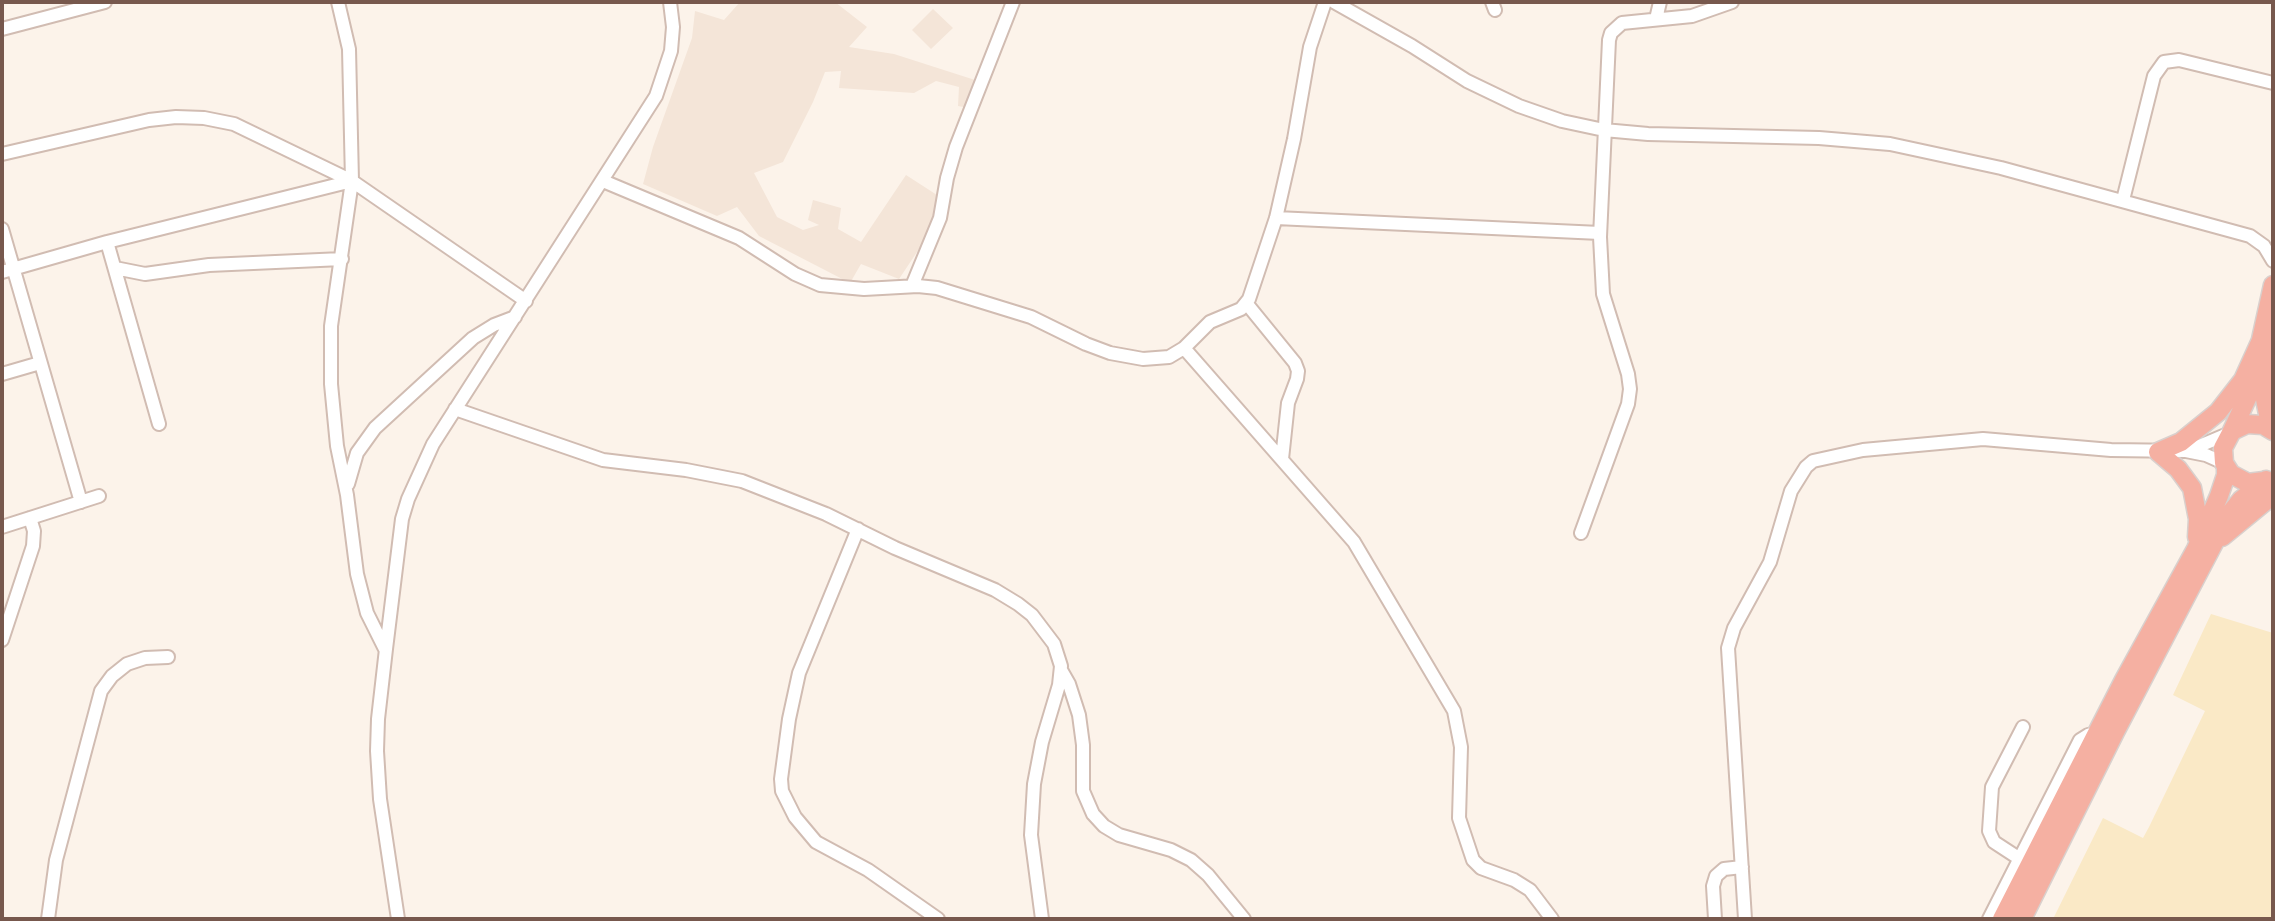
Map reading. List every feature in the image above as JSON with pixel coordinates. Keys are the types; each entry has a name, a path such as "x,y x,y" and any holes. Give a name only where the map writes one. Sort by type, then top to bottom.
{"highway":[{"path":"2272,430 2264,394 2273,285"},
{"path":"2268,349 2273,386"},
{"path":"2022,919 2204,547 2226,475 2223,448 2268,349"},
{"path":"2204,547 2192,488 2178,469 2158,452 2181,442 2200,428 2231,398 2268,349"},
{"path":"2231,432 2247,424 2263,425 2272,430"},
{"path":"2225,465 2239,480 2271,484"},
{"path":"2002,919 2124,680 2204,547 2241,500 2271,484"}],"street":[{"path":"2,29 105,2"},
{"path":"338,2 349,50 352,181 331,326 330,367 335,433 361,594 386,649"},
{"path":"398,919 380,799 378,719 402,519 415,480 433,444 656,96 671,51 673,27 670,2"},
{"path":"912,286 940,218 956,147 1013,2"},
{"path":"603,181 731,234 755,246 795,274 820,285 864,289 912,286 937,288 1042,321 1086,344 1125,357 1159,359 1176,354 1210,322 1247,304 1276,218 1294,139 1310,47 1325,2"},
{"path":"1334,2 1467,81 1519,106 1562,121 1604,131 1819,138 1890,144 2001,168 2250,236 2264,246 2273,261"},
{"path":"1656,19 1660,2"},
{"path":"1581,533 1628,404 1630,389 1628,374 1603,294 1600,233 1611,33 1622,23 1702,14 1730,2"},
{"path":"2123,200 2154,76 2164,62 2179,60 2273,83"},
{"path":"2,153 149,120 204,118 234,124 352,181 526,301"},
{"path":"7,270 107,242 352,181"},
{"path":"1276,218 1600,233"},
{"path":"2,229 7,270 40,363 80,502"},
{"path":"2252,239 2273,236"},
{"path":"107,242 159,424"},
{"path":"115,268 145,274 209,265 342,259"},
{"path":"1247,304 1295,363 1298,371 1288,403 1282,459"},
{"path":"347,495 352,464 374,428 473,338 516,316"},
{"path":"1184,348 1354,542 1449,699 1460,735 1459,818 1473,860 1481,868 1514,880 1530,890 1552,919"},
{"path":"2,374 40,363"},
{"path":"455,409 603,460 732,478 804,504 895,548 995,590 1038,621 1052,639 1060,657 1061,670 1034,784 1031,835 1042,919"},
{"path":"2186,451 2231,432"},
{"path":"1745,919 1729,641 1768,568 1791,491 1806,467 1813,461 1863,450 1983,439 2043,446 2186,451 2207,455 2225,465"},
{"path":"2,527 99,496"},
{"path":"2,640 33,546 34,531 30,518"},
{"path":"858,529 799,673 780,779 782,791 795,817 816,842 876,874 938,919"},
{"path":"48,919 56,860 101,691 112,676 127,664 145,658 168,657"},
{"path":"1061,670 1069,684 1079,715 1083,745 1083,791 1093,814 1104,826 1119,835 1171,850 1191,860 1208,875 1244,919"},
{"path":"2020,859 1994,842 1989,831 1992,787 2023,727"},
{"path":"1989,919 2080,740 2088,734 2098,733"},
{"path":"1715,919 1713,887 1716,876 1724,869 1742,867"}],"shaded area":[{"path":"740,2 835,2 867,27 849,47 894,54 975,80 969,108 958,106 959,87 936,81 914,93 839,88 841,71 825,72 783,162 754,173 777,217 803,230 819,225 808,220 813,200 841,208 838,229 861,242 906,175 937,195 929,234 899,279 861,264 850,283 759,236 737,207 717,216 643,184 653,147 692,38 695,11 724,20"},
{"path":"933,9 953,28 931,49 912,30"}],"sand":[{"path":"2211,614 2273,633 2273,919 2053,919 2103,818 2143,838 2149,827 2205,711 2173,695"}]}
